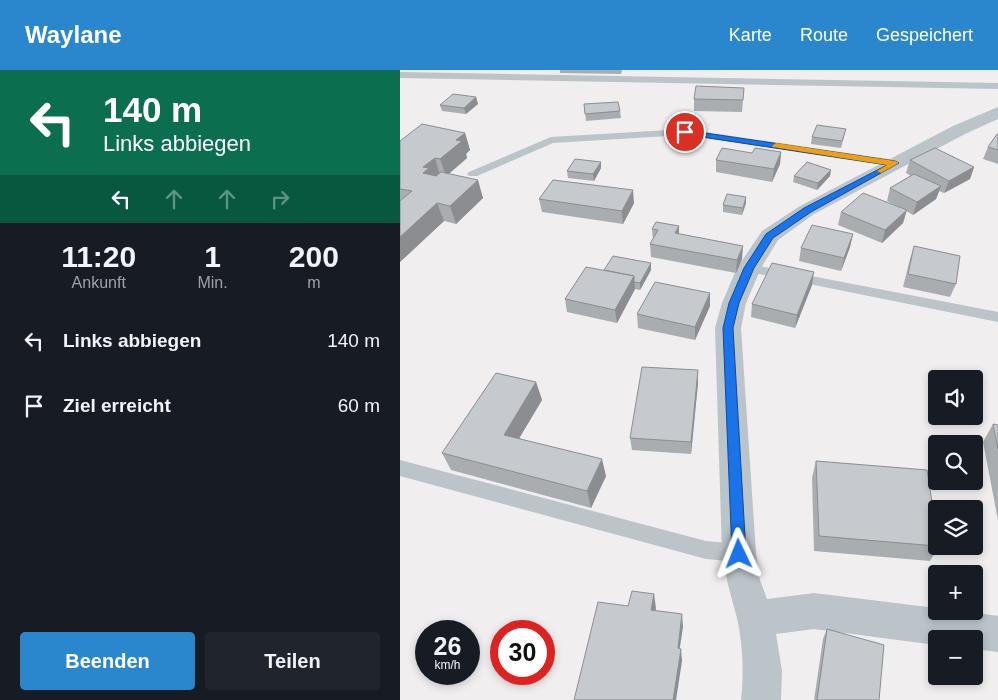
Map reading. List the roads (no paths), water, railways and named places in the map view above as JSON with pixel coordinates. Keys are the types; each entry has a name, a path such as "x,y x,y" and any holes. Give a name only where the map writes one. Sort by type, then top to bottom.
{"street":[{"path":"761,700 763,671 755,619 743,580 739,554 728,328 734,303 749,268 770,236 808,210 895,163 998,112"},
{"path":"755,619 814,611 998,634"}],"lane":[{"path":"756,70 782,82"},
{"path":"400,75 998,86"},
{"path":"473,174 551,140 685,132 895,163"},
{"path":"749,268 998,317"},
{"path":"400,468 706,550 739,554"}]}
